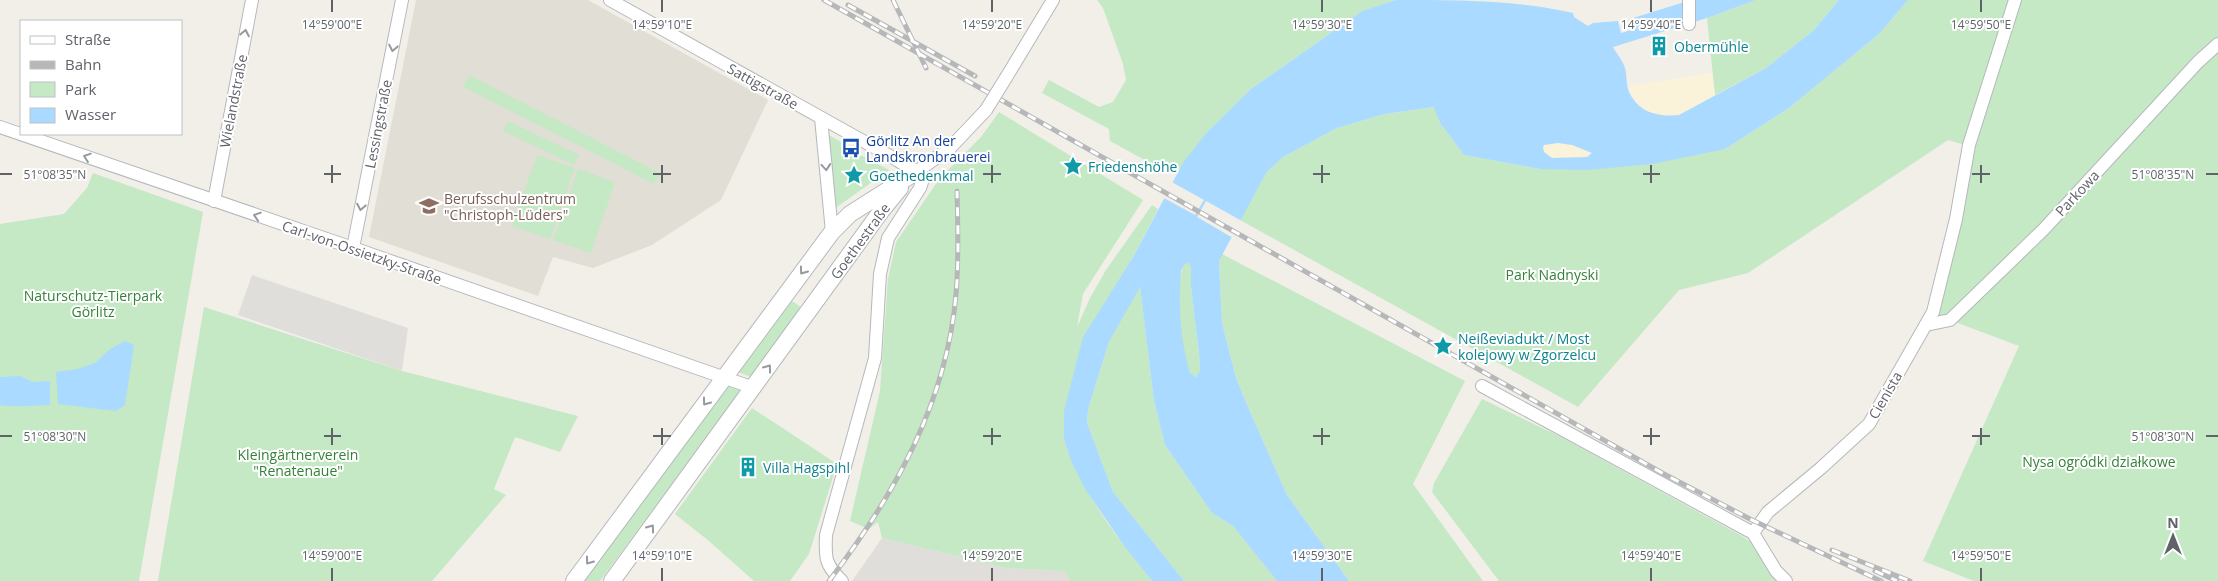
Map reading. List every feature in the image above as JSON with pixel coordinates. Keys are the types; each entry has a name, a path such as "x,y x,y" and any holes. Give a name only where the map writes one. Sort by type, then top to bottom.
{"street":[{"name":"Wielandstraße","path":"214,202 252,0"},
{"name":"Lessingstraße","path":"353,248 402,0"},
{"name":"Sattigstraße","path":"610,0 821,118 913,174"},
{"path":"842,581 832,571 825,558 826,536 875,358 880,274 888,238 920,188 922,182 913,174 950,148 986,110 1053,0"},
{"path":"1689,0 1689,24"},
{"name":"Cienista","path":"1753,533 1768,512 1821,468 1869,424 1933,312 1956,219 1969,146 2015,0"},
{"name":"Parkowa","path":"1926,324 1950,320 2044,229 2198,62 2218,44"},
{"name":"Goethestraße","path":"821,118 832,232"},
{"name":"Carl-von-Ossietzky-Straße","path":"0,127 20,134"},
{"name":"Carl-von-Ossietzky-Straße","path":"23,135 724,378"},
{"name":"Goethestraße","path":"574,581 832,232 850,214 913,174"},
{"name":"Goethestraße","path":"612,581 882,210 913,174"},
{"path":"724,378 754,388"},
{"path":"1482,386 1753,533 1776,571 1786,581"}],"shaded area":[{"path":"416,0 588,0 768,100 721,200 652,245 593,268 553,257 538,296 369,237"},
{"path":"252,275 408,328 402,371 238,315"},
{"path":"882,538 1006,568 1066,571 1070,581 852,581"}],"green space":[{"path":"1097,0 1396,0 1362,11 1251,89 1208,131 1178,171 1167,161 1161,169 1110,141 1109,129 1042,93 1049,80 1099,107 1113,102 1126,80 1123,64 1103,8"},
{"path":"1756,0 1839,0 1813,31 1766,68 1715,95 1707,18"},
{"name":"Park Nadnyski","path":"1908,0 2218,0 2218,581 1974,581 1923,561 2019,346 1950,320 1926,325 1969,146 1948,140 1748,273 1679,290 1578,407 1240,220 1266,173 1283,157 1337,128 1385,114 1435,107 1440,123 1464,155 1540,169 1725,149 1789,108 1879,34","holes":["2150,114 2147,129 2132,134 2104,164 2101,180 2088,181 2052,220 2049,234 2037,235"]},
{"path":"469,75 660,173 654,184 463,87"},
{"path":"999,112 1143,200 1083,294 1077,327 1090,298 1106,270 1152,205 1158,209 1132,259 1064,440 1071,460 1090,497 1152,581 1070,581 1065,571 1006,568 882,538 878,522 869,529 850,521 880,391 888,279 896,242 940,178 981,137"},
{"path":"508,121 579,155 574,165 503,131"},
{"path":"829,135 853,149 853,151 889,170 834,209"},
{"path":"537,155 575,168 550,239 512,226"},
{"path":"578,169 615,182 591,253 553,240"},
{"name":"Naturschutz-Tierpark Görlitz","path":"93,173 203,212 139,581 0,581 0,224 64,214 87,188"},
{"path":"1222,254 1465,381 1413,484 1483,581 1349,581 1287,495 1236,378 1222,323 1219,261"},
{"path":"1188,261 1191,267 1191,287 1199,353 1200,371 1196,377 1190,373 1182,346 1180,327 1179,288 1184,267"},
{"path":"1140,286 1154,401 1165,445 1212,513 1233,526 1277,581 1184,581 1113,492 1087,423 1088,409 1109,342"},
{"path":"788,298 802,308 751,377 735,371"},
{"name":"Kleingärtnerverein \"Renatenaue\"","path":"204,307 402,371 578,416 560,452 515,437 494,489 506,495 432,581 158,581"},
{"path":"724,385 741,391 600,581 579,581"},
{"path":"1482,399 1561,437 1742,536 1751,542 1779,581 1499,581 1432,492 1434,483"},
{"path":"752,408 837,464 809,554 790,581 754,581 675,514"}],"sand":[{"path":"1712,73 1715,95 1685,113 1672,117 1664,117 1648,112 1636,101 1628,86"},
{"path":"1558,143 1572,145 1592,153 1588,157 1551,158 1544,152 1544,145"}],"water":[{"path":"1396,0 1508,3 1573,13 1574,17 1588,26 1593,23 1618,21 1621,33 1635,29 1633,18 1691,0 1756,0 1707,18 1613,47 1624,65 1629,92 1638,105 1657,114 1679,115 1766,68 1813,31 1839,0 1908,0 1879,34 1789,108 1725,149 1652,164 1587,170 1540,169 1464,155 1440,123 1434,107 1385,114 1337,128 1283,157 1266,173 1219,261 1222,323 1236,378 1287,495 1349,581 1277,581 1233,526 1212,513 1165,445 1154,401 1140,287 1109,342 1088,409 1087,423 1113,492 1184,581 1152,581 1125,547 1085,489 1072,463 1064,440 1064,411 1083,337 1132,259 1184,161 1208,131 1251,89 1362,11","holes":["1558,143 1572,145 1592,153 1587,157 1552,158 1544,152 1544,145","1188,262 1191,267 1191,287 1199,353 1200,371 1196,377 1190,373 1184,348 1181,322 1181,271"]},
{"path":"125,341 134,345 125,405 116,411 58,404 56,372 77,369 95,363 110,349"},
{"path":"20,376 33,382 50,381 50,405 0,405 0,377"}],"pier":[{"path":"1170,181 1204,200 1195,215 1162,197"},
{"path":"1206,201 1242,221 1233,238 1197,217"}],"railway":[{"path":"824,0 1664,474 1750,519 1881,581"},
{"path":"893,0 926,68"},
{"path":"848,5 975,76"},
{"path":"829,581 875,515 914,446 942,372 951,334 956,294 958,255 957,191"},
{"path":"1832,550 1910,581"},
{"path":"1875,571 1897,581"}],"place":[{"name":"Obermühle","path":"1659,46"},
{"name":"Görlitz An der Landskronbrauerei","path":"851,148"},
{"name":"Friedenshöhe","path":"1073,166"},
{"name":"Goethedenkmal","path":"854,175"},
{"name":"Berufsschulzentrum \"Christoph-Lüders\"","path":"429,206"},
{"name":"Neißeviadukt / Most kolejowy w Zgorzelcu","path":"1443,346"},
{"name":"Villa Hagspihl","path":"748,467"}],"park label":[{"name":"Nysa ogródki działkowe","path":"2099,461"}]}
